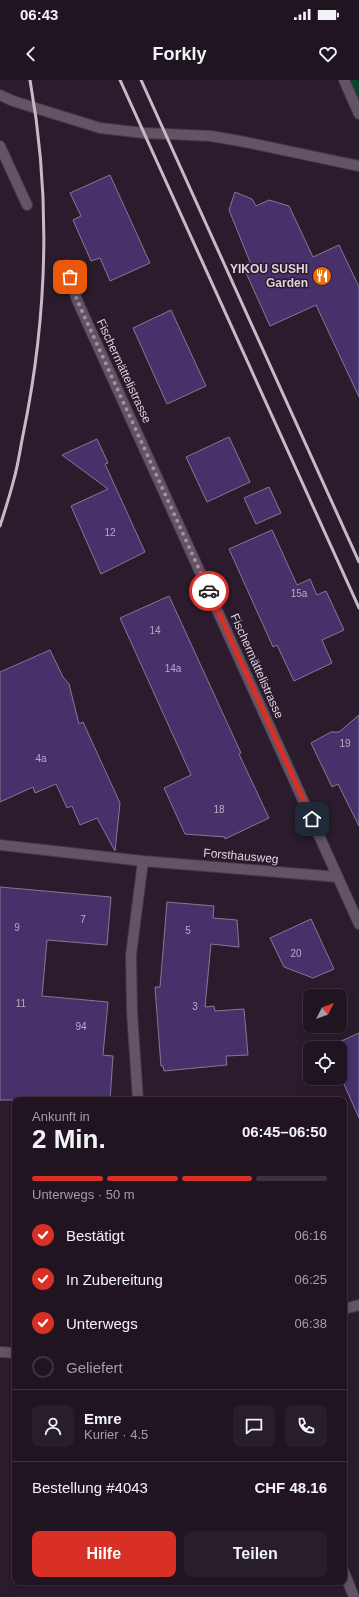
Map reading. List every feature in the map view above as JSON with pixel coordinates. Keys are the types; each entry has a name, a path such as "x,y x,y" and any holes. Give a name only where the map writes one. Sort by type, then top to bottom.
{"street":[{"path":"344,80 359,114"},
{"path":"0,95 12,102 100,128 144,133 211,136 359,166"},
{"path":"0,146 27,205"},
{"name":"Fischermättelistrasse","path":"67,265 77,300 359,924"},
{"name":"Forsthausweg","path":"0,846 143,861 338,877"},
{"path":"138,1097 132,1012 131,954 143,861"},
{"path":"347,1308 359,1305"},
{"path":"0,1352 12,1353"},
{"path":"347,1580 354,1597"}],"green space":[{"path":"347,80 359,80 359,109"}],"building":[{"path":"110,175 150,263 110,281 100,258 91,261 73,220 81,216 70,193"},
{"path":"235,192 252,199 256,206 269,200 289,206 313,257 339,245 359,287 359,397 316,305 270,326 243,266 250,262 229,210"},
{"path":"171,310 206,386 167,404 133,328"},
{"path":"229,437 250,482 207,502 186,457"},
{"path":"97,439 108,463 105,464 145,552 101,574 71,506 108,489 62,455"},
{"path":"269,487 281,513 256,524 244,498"},
{"path":"272,530 297,585 310,579 317,595 326,591 344,630 322,640 332,663 294,681 277,645 273,647 229,549"},
{"path":"169,596 269,818 225,839 225,837 185,834 164,788 191,775 120,618"},
{"path":"50,650 63,677 69,684 79,724 83,722 120,803 115,851 97,818 80,825 72,806 67,808 56,784 35,793 33,787 0,802 0,672"},
{"path":"359,715 359,826 338,784 332,787 311,743 331,732 339,732"},
{"path":"0,887 111,897 107,945 47,940 42,996 108,1002 103,1055 113,1056 110,1097 12,1097 12,1100 0,1100"},
{"path":"167,902 214,906 213,918 237,920 239,947 211,944 205,1007 214,1006 215,1011 244,1009 248,1055 226,1056 227,1065 164,1071 163,1066 161,1066 155,987 160,987"},
{"path":"311,919 334,969 313,978 284,967 270,938"},
{"path":"359,1033 359,1118 344,1085 347,1085 347,1041 341,1041"}],"railway":[{"path":"0,526 17,468 31,391 41,303 43,258 41,169 37,124 30,80"},
{"path":"120,80 359,608"},
{"path":"141,80 359,562"}],"way so far":[{"path":"70,277 77,300 209,591"}],"place":[{"name":"YIKOU SUSHI Garden","path":"322,276"}],"route":[{"path":"209,591 312,819"}]}
